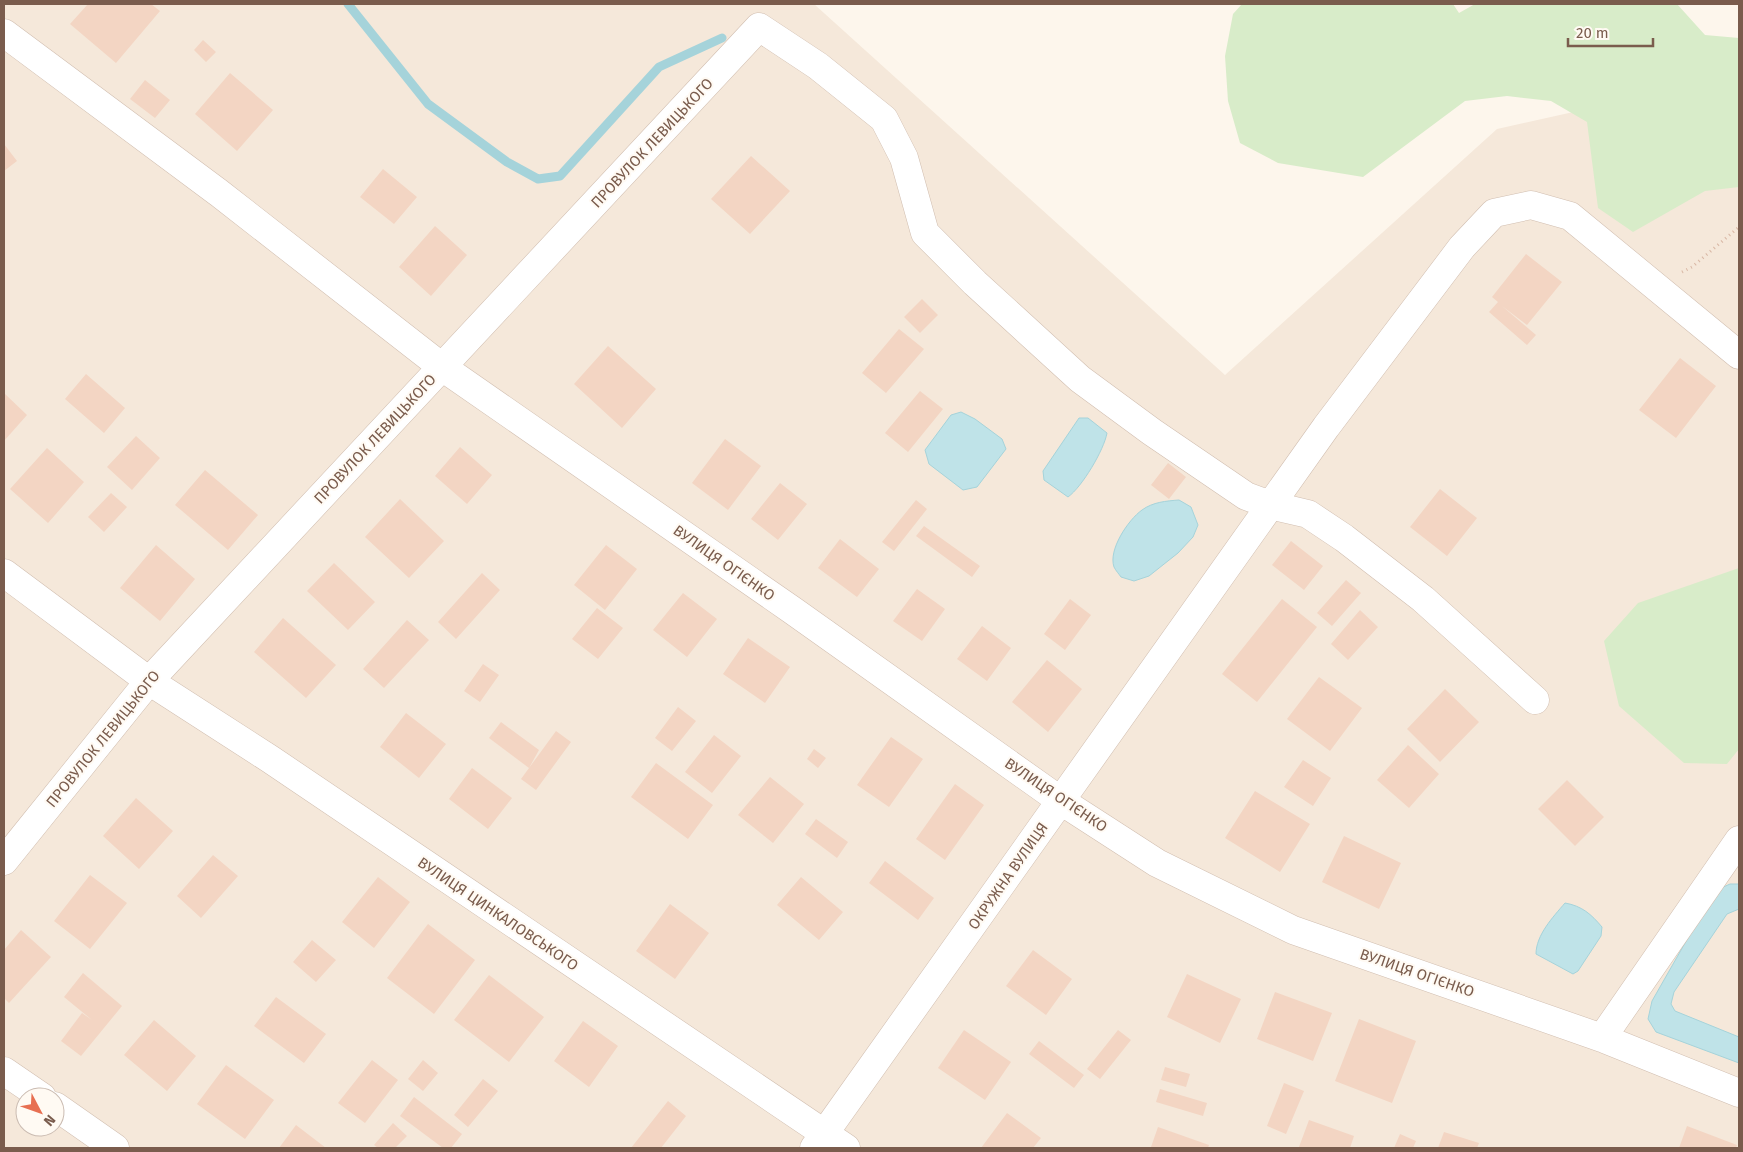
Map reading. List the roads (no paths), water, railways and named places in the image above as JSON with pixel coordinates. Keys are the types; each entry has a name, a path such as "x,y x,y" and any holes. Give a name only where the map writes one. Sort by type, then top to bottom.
{"street":[{"name":"ПРОВУЛОК ЛЕВИЦЬКОГО","path":"4,861 148,681 759,27 818,66 884,119 904,158 925,233 975,283 1080,379 1152,432 1246,496 1270,506"},
{"name":"ВУЛИЦЯ ОГІЄНКО","path":"4,33 219,193 442,367 792,610 1061,801 1157,863 1293,930 1602,1038 1739,1093"},
{"name":"ОКРУЖНА ВУЛИЦЯ","path":"828,1144 1061,801 1270,506 1462,247 1494,213 1531,205 1570,216 1739,355"},
{"path":"1270,506 1308,514 1344,538 1424,599 1535,700"},
{"name":"ВУЛИЦЯ ЦИНКАЛОВСЬКОГО","path":"4,574 148,681 270,759 828,1144"},
{"path":"1602,1038 1739,840"},
{"path":"4,1071 27,1087"},
{"path":"65,1113 115,1148"}],"water":[{"path":"961,412 975,419 1002,439 1006,449 977,487 963,490 929,464 925,450 951,415"},
{"path":"1079,418 1088,418 1107,433 1102,449 1092,468 1080,485 1068,497 1044,480 1043,471"},
{"path":"1179,500 1191,507 1198,525 1193,537 1178,553 1149,576 1134,581 1121,577 1114,567 1113,560 1120,536 1125,528 1146,507 1160,502"},
{"path":"1730,884 1739,884 1739,909 1727,914 1674,992 1671,1004 1675,1011 1739,1037 1739,1063 1656,1032 1648,1019 1652,1001 1705,908 1719,889"},
{"path":"1565,903 1586,911 1602,927 1601,936 1578,971 1573,974 1536,954 1542,933"}],"waterway":[{"path":"348,4 428,104 507,162 538,179 560,176 659,67 722,38"}]}
